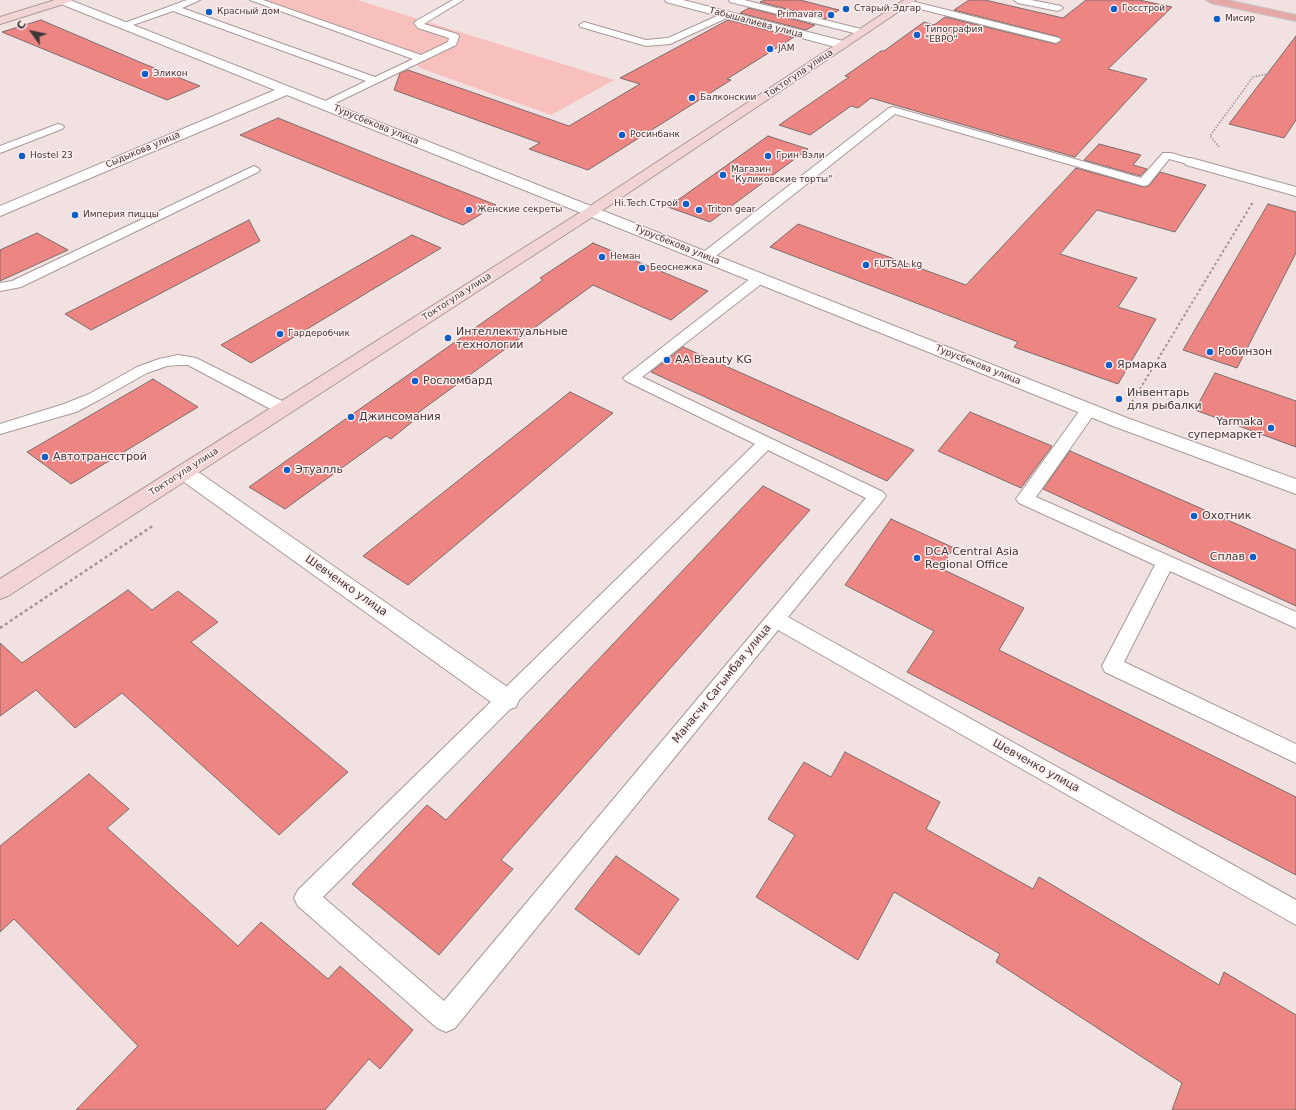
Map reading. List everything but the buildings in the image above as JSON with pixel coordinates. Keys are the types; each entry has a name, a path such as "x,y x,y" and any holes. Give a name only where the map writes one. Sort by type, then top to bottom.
{"main road":[{"path":"0,21 63,0"},
{"path":"1211,0 1296,18"},
{"name":"Токтогула улица","path":"0,590 592,211 909,1"}],"street":[{"name":"Турусбекова улица","path":"63,0 1120,422 1296,487"},
{"name":"Табышалиева улица","path":"670,0 842,45"},
{"name":"Сыдыкова улица","path":"0,211 287,90"},
{"path":"1191,162 1296,192"},
{"name":"Шевченко улица","path":"184,472 507,700"}],"lane":[{"path":"124,25 196,0"},
{"path":"254,0 421,58"},
{"path":"325,105 453,43 455,39 454,36 421,26 419,23 459,0"},
{"path":"733,0 862,32"},
{"path":"1018,0 1058,8"},
{"path":"909,1 938,11 1056,40"},
{"path":"938,11 949,4"},
{"path":"174,8 376,81"},
{"path":"584,25 646,43 652,43 670,41 726,15"},
{"path":"706,257 893,110 1144,182 1167,155 1191,162"},
{"path":"0,150 58,127"},
{"path":"0,287 16,284 254,170"},
{"path":"507,700 766,443 631,378 760,278"},
{"path":"2,429 70,408 94,397 142,370 164,362 178,360 191,361 284,409"},
{"path":"1090,410 1025,499 1296,620"},
{"name":"Манасчи Сагымбая улица","path":"507,700 306,898 446,1020 877,496 766,443"},
{"path":"1166,561 1112,666 1296,754"},
{"name":"Шевченко улица","path":"776,619 1296,913"}],"path":[{"path":"1221,148 1210,136 1253,77 1271,73"},
{"path":"1120,422 1265,183"}],"shaded area":[{"path":"254,0 357,0 614,80 551,115 420,68 406,53"}],"place":[{"name":"Старый Эдгар","path":"846,9"},
{"name":"Госстрой","path":"1114,9"},
{"name":"Красный дом","path":"209,12"},
{"name":"Primavara","path":"831,15"},
{"name":"Мисир","path":"1217,19"},
{"name":"Типография \"ЕВРО\"","path":"917,35"},
{"name":"JAM","path":"770,49"},
{"name":"Эликон","path":"145,74"},
{"name":"Балконскии","path":"692,98"},
{"name":"Росинбанк","path":"622,135"},
{"name":"Hostel 23","path":"22,156"},
{"name":"Грин Вэли","path":"768,156"},
{"name":"Магазин \"Куликовские торты\"","path":"723,175"},
{"name":"Hi.Tech.Строй","path":"686,204"},
{"name":"Женские секреты","path":"469,210"},
{"name":"Triton gear","path":"699,210"},
{"name":"Империя пиццы","path":"75,215"},
{"name":"Неман","path":"602,257"},
{"name":"FUTSAL.kg","path":"866,265"},
{"name":"Беоснежка","path":"642,268"},
{"name":"Гардеробчик","path":"280,334"},
{"name":"Интеллектуальные технологии","path":"448,338"},
{"name":"Робинзон","path":"1210,352"},
{"name":"AA Beauty KG","path":"667,360"},
{"name":"Ярмарка","path":"1109,365"},
{"name":"Росломбард","path":"415,381"},
{"name":"Инвентарь для рыбалки","path":"1119,399"},
{"name":"Джинсомания","path":"351,417"},
{"name":"Yarmaka супермаркет","path":"1271,428"},
{"name":"Автотрансстрой","path":"45,457"},
{"name":"Этуалль","path":"287,470"},
{"name":"Охотник","path":"1194,516"},
{"name":"Сплав","path":"1253,557"},
{"name":"DCA Central Asia Regional Office","path":"917,558"}]}
